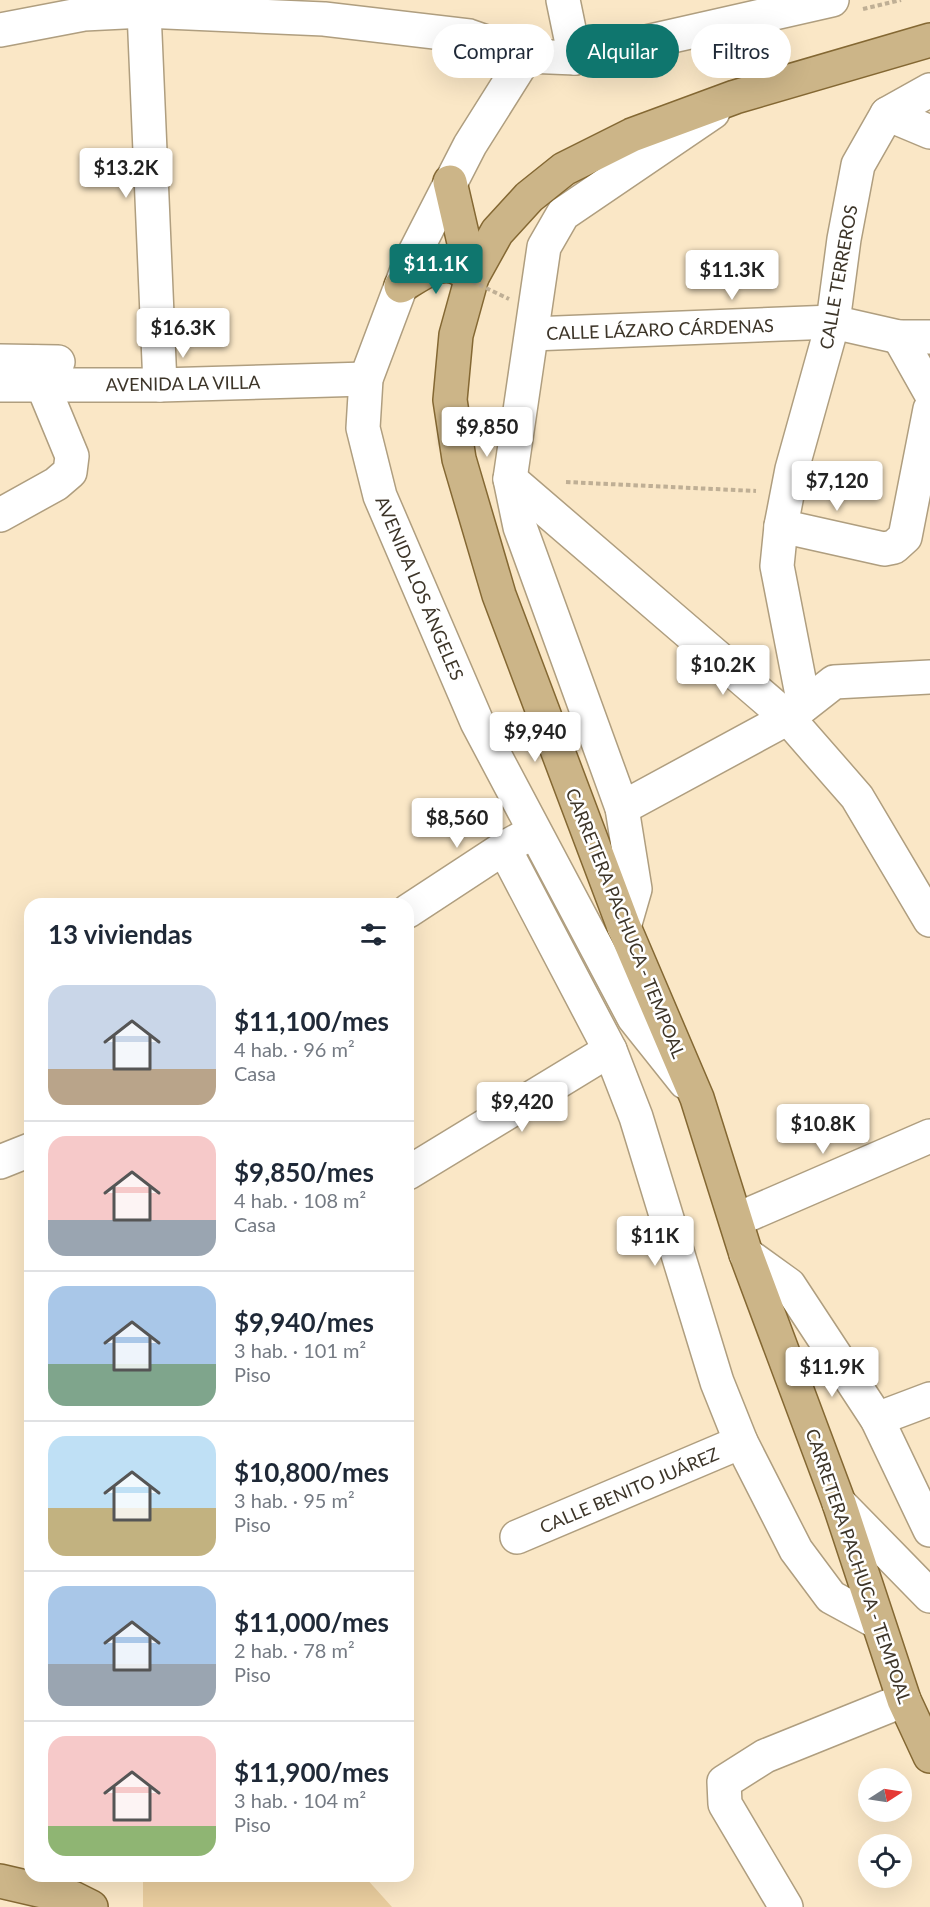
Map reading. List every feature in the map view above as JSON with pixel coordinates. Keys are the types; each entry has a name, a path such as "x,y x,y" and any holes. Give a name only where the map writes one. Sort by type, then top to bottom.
{"main road":[{"name":"CARRETERA PACHUCA - TEMPOAL","path":"930,40 735,97 632,135 564,169 529,197 497,232 472,277 456,335 450,400 459,459 499,595 624,927 697,1098 746,1254 839,1503 904,1700 930,1756"},
{"path":"450,182 472,277"},
{"path":"401,286 428,270 444,266 452,266 472,277"},
{"path":"0,1881 73,1898 91,1907"}],"street":[{"path":"563,0 568,24"},
{"path":"679,34 816,2"},
{"path":"0,30 82,7 144,11 323,10 432,29"},
{"path":"144,11 159,375"},
{"name":"AVENIDA LOS ÁNGELES","path":"512,78 470,145 410,262 366,379 363,429 380,496 477,722 634,1018 697,1098"},
{"path":"887,114 930,90"},
{"path":"624,927 635,889 622,808 520,527 510,479 544,247 563,214 735,97"},
{"path":"887,114 930,132"},
{"name":"CALLE TERREROS","path":"796,712 777,566 781,526 792,469 833,322 844,239 858,165 887,114"},
{"name":"CALLE LÁZARO CÁRDENAS","path":"532,334 833,322 914,337"},
{"path":"914,337 930,392"},
{"path":"0,361 40,374"},
{"path":"0,384 40,374"},
{"path":"0,515 56,484 70,472 72,456 40,374"},
{"name":"AVENIDA LA VILLA","path":"40,374 366,379"},
{"path":"781,526 884,549 894,547 905,537 930,409"},
{"path":"510,479 796,712 857,797 930,920"},
{"path":"622,808 796,712 834,681 930,677"},
{"path":"414,907 504,848 534,832"},
{"path":"504,848 610,1050 636,1116 717,1383 741,1442 796,1550 824,1588 831,1597 877,1622"},
{"path":"414,1169 610,1050"},
{"path":"736,1220 930,1136"},
{"path":"0,1162 24,1152"},
{"path":"746,1254 789,1285 877,1419 930,1530"},
{"path":"877,1419 930,1399"},
{"name":"CALLE BENITO JUÁREZ","path":"517,1537 741,1442"},
{"path":"839,1503 930,1596"},
{"path":"786,1907 724,1804 724,1782 765,1756 904,1700"}],"path":[{"path":"863,9 900,0"},
{"path":"432,262 509,299"},
{"path":"620,486 735,491"}],"shaded area":[{"path":"143,1882 370,1882 392,1907 143,1907"}]}
